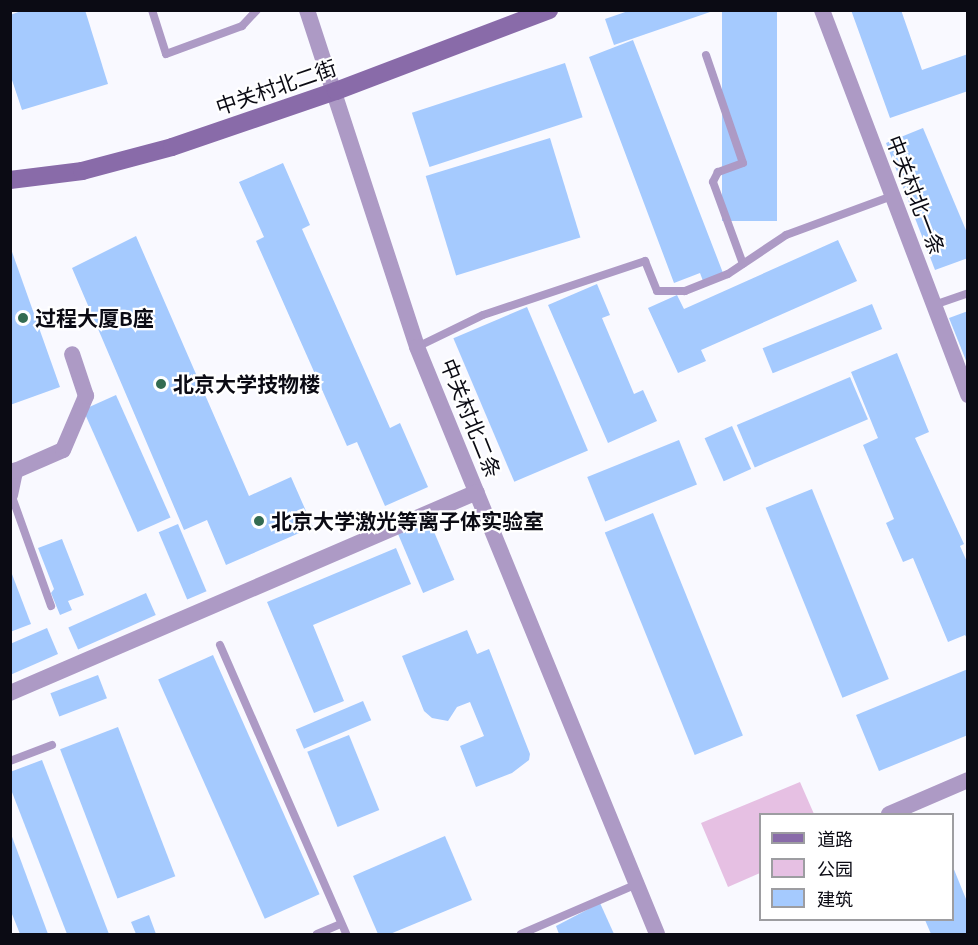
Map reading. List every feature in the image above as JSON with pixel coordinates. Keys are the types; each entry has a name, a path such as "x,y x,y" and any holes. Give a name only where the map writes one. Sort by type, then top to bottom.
{"street":[{"name":"中关村北二条","path":"307,10 336,91 417,347 657,934"},
{"name":"中关村北二街","path":"10,180 125,161 336,91 549,10"},
{"name":"中关村北一条","path":"822,10 968,395"},
{"path":"11,494 15,471 63,450 86,396 72,354"},
{"path":"10,693 477,492"},
{"path":"891,813 968,780"}],"lane":[{"path":"152,10 166,54 242,26 257,10"},
{"path":"706,55 743,163 718,172 713,182 743,264"},
{"path":"417,347 483,315 645,261 657,291 685,291 743,264 786,235 892,196"},
{"path":"934,305 968,293"},
{"path":"11,494 51,606"},
{"path":"220,645 346,934"},
{"path":"10,761 52,745"},
{"path":"520,934 636,884"},
{"path":"317,934 341,924"}],"green space":[{"path":"800,782 814,813 759,813 759,873 728,887 701,823"}],"building":[{"path":"24,10 85,10 108,84 22,110 10,74 10,15"},
{"path":"631,10 713,11 614,45 605,19"},
{"path":"722,10 777,10 777,221 722,221"},
{"path":"851,10 901,10 922,70 968,54 968,91 890,118"},
{"path":"633,40 723,273 703,281 700,273 674,283 589,57"},
{"path":"565,63 583,117 429,167 412,113"},
{"path":"923,128 968,235 968,258 935,270 886,143"},
{"path":"550,138 580,237 456,275 426,176"},
{"path":"283,163 310,225 302,229 390,428 400,423 428,487 385,506 357,442 347,446 256,241 264,237 239,182"},
{"name":"北京大学技物楼","path":"136,236 249,496 291,477 313,527 226,565 207,520 184,530 72,268"},
{"path":"838,240 857,281 701,350 706,361 678,373 648,308 677,295 684,309"},
{"name":"过程大厦B座","path":"10,250 60,387 10,405"},
{"path":"597,284 610,315 602,318 634,394 643,390 657,421 608,443 548,305"},
{"path":"872,304 882,329 773,373 763,348"},
{"path":"527,307 588,451 514,482 453,338"},
{"path":"968,311 968,363 967,363 949,318"},
{"path":"897,353 929,432 915,438 964,544 960,546 968,564 968,640 965,635 948,642 913,558 903,562 886,523 894,519 863,445 878,438 851,372"},
{"path":"850,377 868,419 755,467 737,425"},
{"path":"116,395 171,517 138,532 83,410"},
{"path":"732,426 751,469 724,481 705,438"},
{"path":"679,440 697,485 605,522 587,477"},
{"path":"812,489 889,679 842,698 766,508"},
{"path":"653,513 743,736 695,755 605,532"},
{"path":"429,520 454,580 423,593 398,533"},
{"path":"178,524 207,591 187,599 159,532"},
{"path":"62,539 84,595 68,601 72,610 60,615 51,593 54,589 38,548"},
{"path":"396,548 411,584 313,625 344,701 314,713 267,602"},
{"path":"10,569 31,624 10,632"},
{"path":"146,593 156,615 78,649 68,628"},
{"path":"47,628 58,654 10,675 10,644"},
{"path":"467,630 477,654 489,649 530,754 529,760 512,773 476,787 460,746 484,736 470,702 457,707 448,721 432,718 424,711 402,656"},
{"path":"213,655 320,894 265,919 158,679"},
{"path":"968,669 968,735 879,771 856,715"},
{"path":"98,675 107,698 59,717 50,693"},
{"path":"363,701 371,720 304,749 296,730"},
{"path":"118,727 175,876 117,899 60,749"},
{"path":"349,735 379,810 338,827 307,752"},
{"path":"42,760 109,934 67,934 10,787 10,772"},
{"path":"10,834 48,934 20,934 10,909"},
{"path":"445,836 472,900 390,934 378,934 353,876"},
{"path":"954,869 968,904 968,934 931,934 925,921 954,921"},
{"path":"600,903 614,934 559,934 556,926"},
{"path":"149,915 156,934 136,934 131,922"}],"place":[{"name":"过程大厦B座","path":"23,318"},
{"name":"北京大学技物楼","path":"161,384"},
{"name":"北京大学激光等离子体实验室","path":"259,521"}]}
